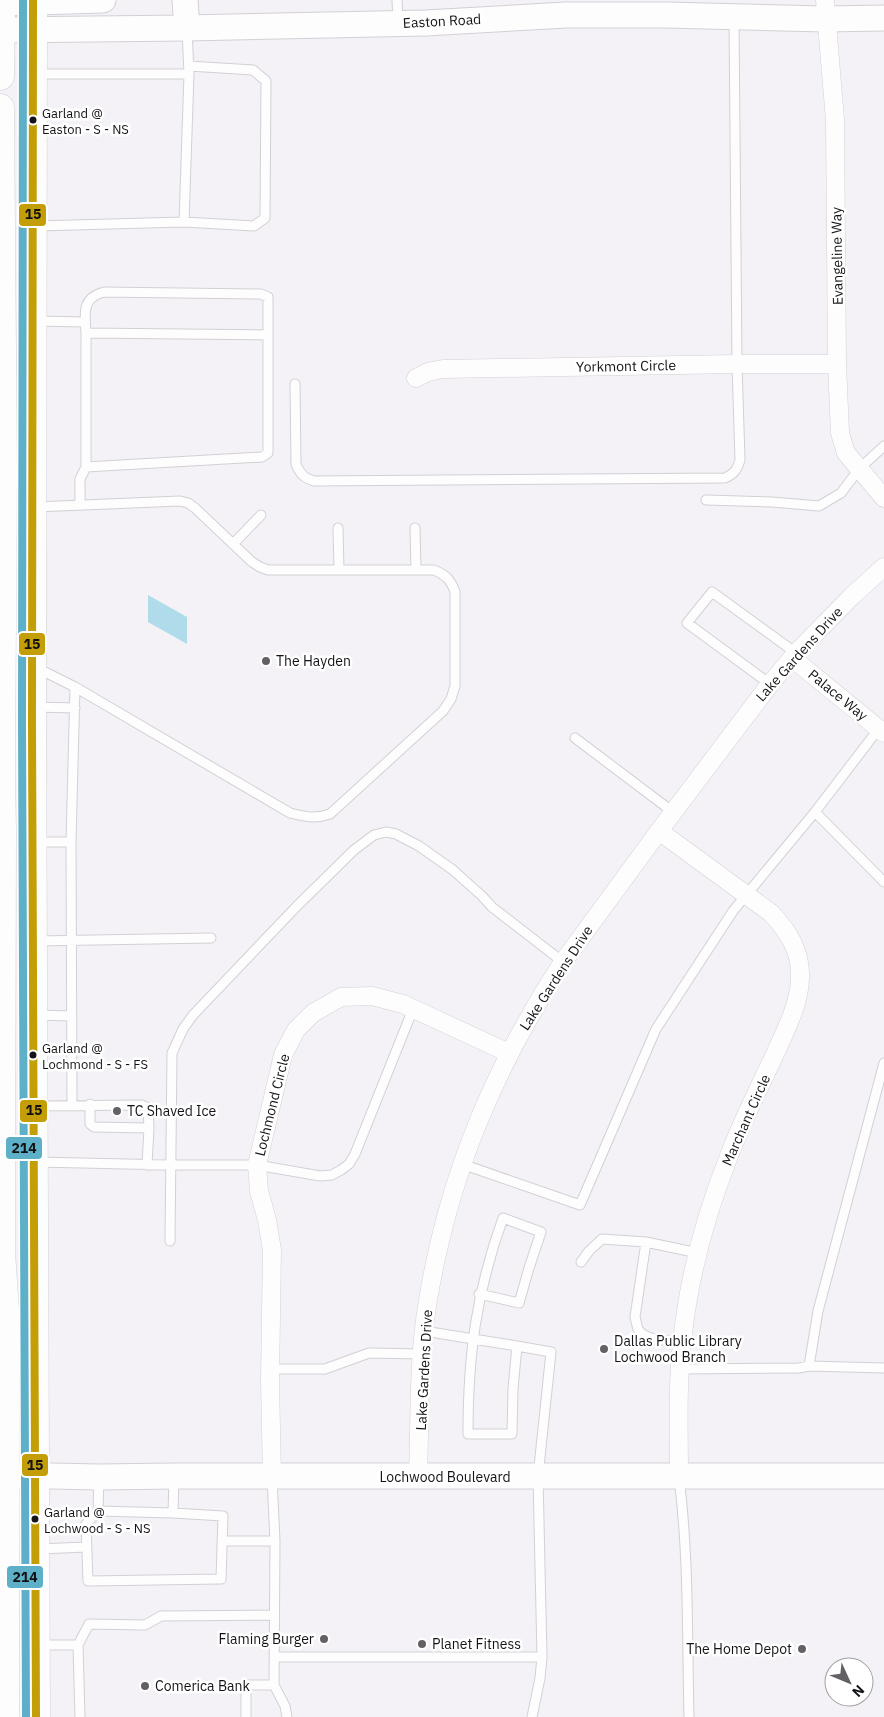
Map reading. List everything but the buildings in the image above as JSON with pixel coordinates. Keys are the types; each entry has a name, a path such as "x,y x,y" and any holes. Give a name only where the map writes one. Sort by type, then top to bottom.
{"main road":[{"path":"0,76 0,2 103,0"},
{"path":"186,0 187,28"},
{"path":"33,1 32,715 36,1717"},
{"name":"Easton Road","path":"0,30 187,28 398,12 566,15 652,11 734,15 825,10 884,18"},
{"path":"0,108 1,1253 4,1716"},
{"path":"0,321 34,321"},
{"path":"1,507 33,507"},
{"path":"1,723 32,715"},
{"path":"1,1151 34,1162"},
{"name":"Lochwood Boulevard","path":"3,1474 99,1477 884,1476"}],"street":[{"name":"Evangeline Way","path":"825,10 835,120 840,433 846,453 884,498"},
{"name":"Yorkmont Circle","path":"416,378 428,372 442,369 838,364"},
{"name":"Lake Gardens Drive","path":"418,1477 424,1331 428,1300 442,1230 462,1164 480,1114 509,1053 536,1004 563,962 770,684 794,656 852,596 884,567"},
{"name":"Palace Way","path":"794,656 882,728"},
{"name":"Marchant Circle","path":"659,831 771,913 785,928 797,951 800,977 797,999 789,1024 726,1162 698,1253 682,1342 679,1476"},
{"name":"Lochmond Circle","path":"272,1477 270,1369 272,1250 267,1220 259,1191 257,1165 283,1054 296,1030 313,1013 341,998 372,996 413,1008 509,1053"}],"lane":[{"path":"295,384 296,464 300,473 306,479 314,481 726,478 733,475 738,468 740,460 737,364 734,15"},
{"path":"184,222 189,70 187,28"},
{"path":"33,74 254,70 266,81 265,218 254,226 184,222 34,226"},
{"path":"80,505 80,479 86,468 85,309 88,301 96,294 104,292 261,294 268,297 268,453 262,457 86,468"},
{"path":"34,321 85,322"},
{"path":"86,333 268,335"},
{"path":"706,500 772,502 819,506 841,493 859,469 884,446"},
{"path":"32,666 75,687 290,813 304,817 319,818 330,814 442,711 451,699 455,686 455,592 452,583 444,574 434,570 268,570 260,568 195,508 188,503 180,501 33,507"},
{"path":"233,544 262,515"},
{"path":"338,528 339,570"},
{"path":"415,528 416,570"},
{"path":"770,684 687,624 712,592 794,656"},
{"path":"72,1104 71,842 75,687"},
{"path":"32,715 75,708"},
{"path":"462,1164 580,1205 656,1029 711,942 746,894 882,728"},
{"path":"576,738 674,812"},
{"path":"815,812 884,882"},
{"path":"170,1241 172,1053 183,1029 193,1015 297,906 354,850 374,835 386,832 396,834 419,846 453,870 492,908 563,962"},
{"path":"33,842 71,842"},
{"path":"33,941 211,938"},
{"path":"34,1162 171,1166 257,1165 320,1176 332,1175 349,1164 356,1154 413,1008"},
{"path":"34,1015 72,1016"},
{"path":"809,1366 818,1311 884,1063"},
{"path":"34,1106 90,1104 142,1105 148,1108 147,1165"},
{"path":"90,1104 90,1124 94,1127 149,1128"},
{"path":"480,1294 519,1303 541,1232 503,1218 489,1255 480,1294 472,1339 468,1387 468,1434 512,1434 513,1389 517,1346"},
{"path":"582,1262 589,1251 602,1239 646,1242 698,1253"},
{"path":"646,1242 635,1317 638,1329 644,1335 653,1338 682,1342"},
{"path":"424,1331 551,1352 538,1476 542,1657 532,1717"},
{"path":"270,1369 325,1370 369,1352 422,1354"},
{"path":"680,1369 799,1368 809,1366 884,1368"},
{"path":"173,1513 174,1476"},
{"path":"679,1476 685,1535 689,1717"},
{"path":"98,1511 223,1516 222,1579 88,1581 86,1524 98,1511 99,1477"},
{"path":"272,1477 275,1541 274,1685 285,1706 287,1717"},
{"path":"222,1541 275,1541"},
{"path":"36,1549 86,1547"},
{"path":"80,1717 78,1645 89,1624 145,1625 161,1616 274,1615"},
{"path":"37,1645 78,1645"},
{"path":"275,1657 542,1657"},
{"path":"246,1717 246,1685 274,1685"}],"water":[{"path":"148,595 187,617 187,644 148,622"}],"transit line":[{"name":"214","path":"23,0 22,723 26,1717"},
{"name":"15","path":"33,0 32,723 36,1717"}],"place":[{"name":"Garland @ Easton - S - NS","path":"33,120"},
{"name":"The Hayden","path":"266,661"},
{"name":"Garland @ Lochmond - S - FS","path":"33,1055"},
{"name":"TC Shaved Ice","path":"117,1111"},
{"name":"Dallas Public Library Lochwood Branch","path":"604,1349"},
{"name":"Garland @ Lochwood - S - NS","path":"35,1519"},
{"name":"Flaming Burger","path":"324,1639"},
{"name":"Planet Fitness","path":"422,1644"},
{"name":"The Home Depot","path":"802,1649"},
{"name":"Comerica Bank","path":"145,1686"}]}
